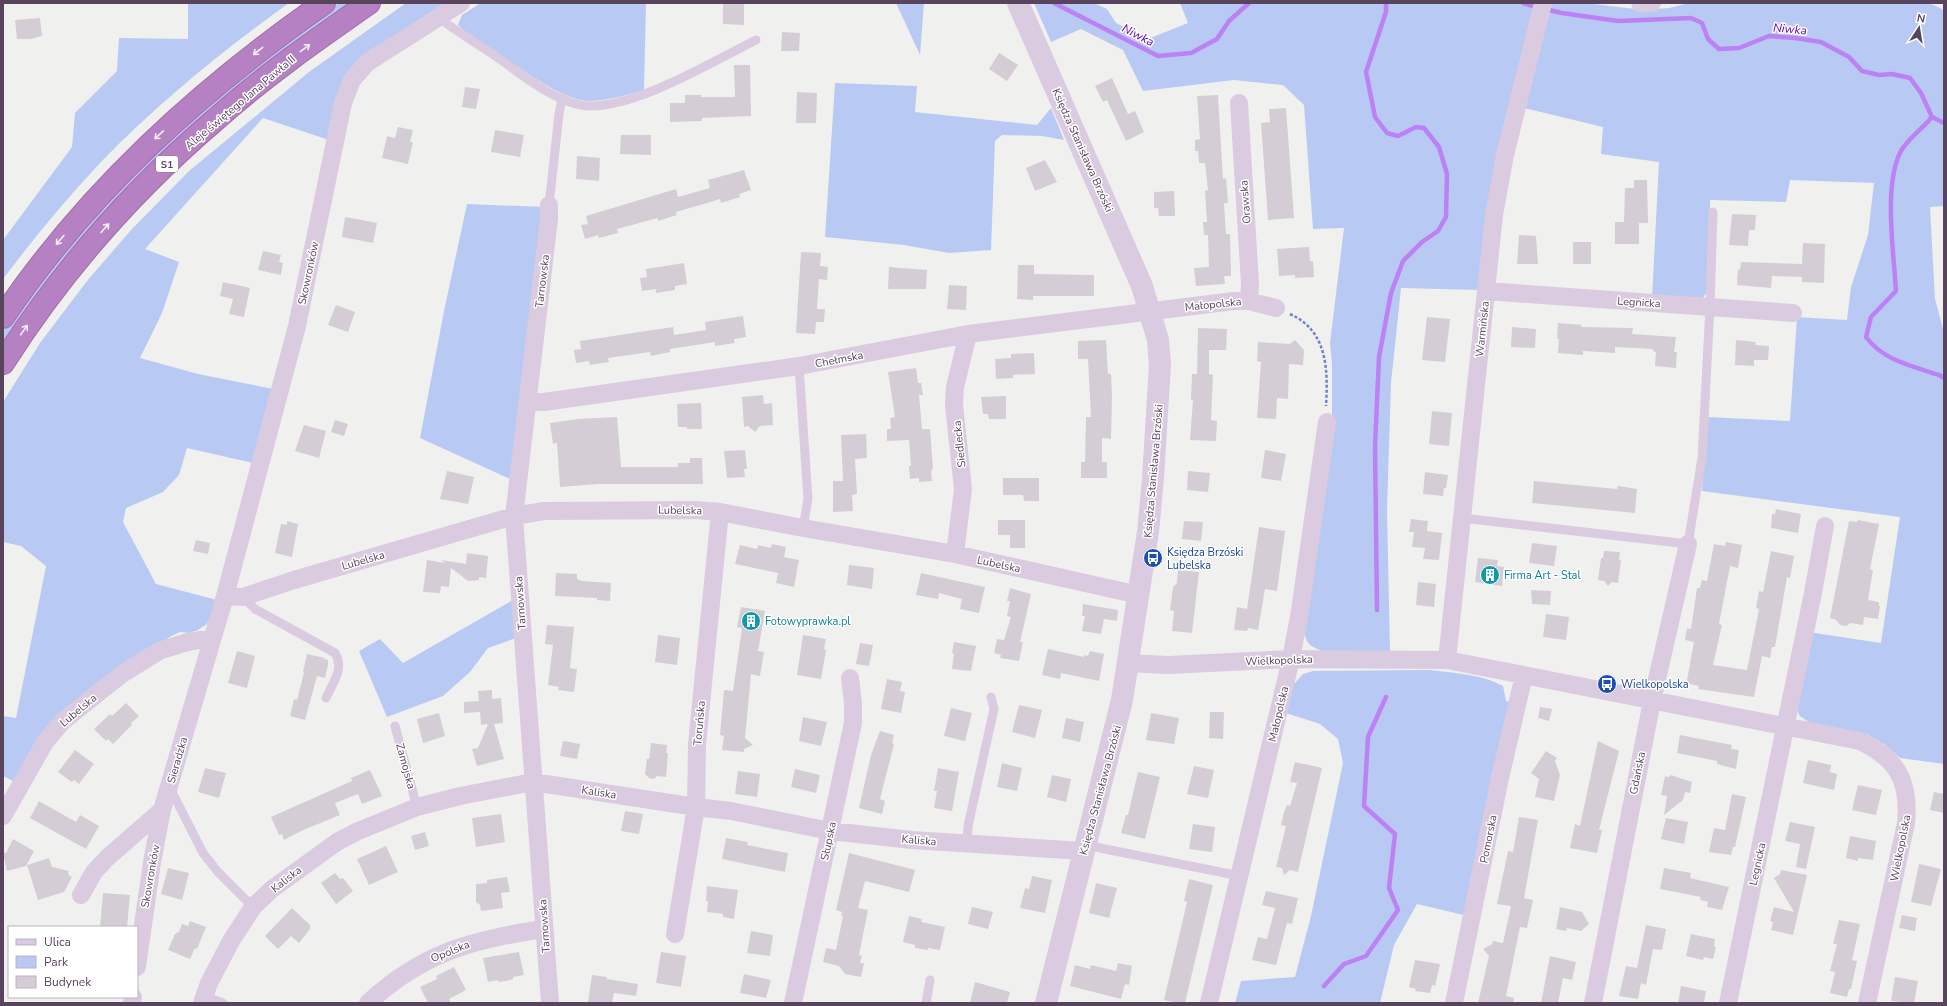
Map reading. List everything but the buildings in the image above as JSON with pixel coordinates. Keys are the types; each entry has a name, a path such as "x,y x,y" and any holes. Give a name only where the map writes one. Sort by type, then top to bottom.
{"highway":[{"name":"S1","path":"3,317 52,250 81,214 126,168 208,91 266,45 324,3"},
{"name":"Aleje świętego Jana Pawła II","path":"3,363 41,307 73,265 134,196 170,161 245,94 369,3"}],"street":[{"name":"Skowronków","path":"225,596 297,326 348,90 357,73 367,63 461,3"},
{"name":"Księdza Stanisława Brzóski","path":"1018,3 1142,286 1158,340 1160,366 1153,486 1139,595 1128,663 1115,733 1084,848 1046,1003"},
{"name":"Warmińska","path":"1447,660 1494,215 1505,155 1543,3"},
{"path":"1640,3 1652,3"},
{"name":"Orawska","path":"1239,103 1250,276 1249,301"},
{"name":"Tarnowska","path":"549,205 549,219 514,516 550,1003"},
{"name":"Legnicka","path":"1486,291 1793,313"},
{"name":"Małopolska","path":"1150,312 1234,301 1249,301 1276,308"},
{"name":"Chełmska","path":"528,400 544,402 799,366 968,334 1150,312"},
{"name":"Siedlecka","path":"955,554 963,489 954,406 955,387 968,334"},
{"name":"Małopolska","path":"1208,1003 1240,876 1291,659 1299,617 1327,422"},
{"name":"Lubelska","path":"225,596 243,597 294,580 514,516 544,511 695,510 720,512 955,554 1139,595"},
{"name":"Toruńska","path":"676,934 696,807 697,744 720,512"},
{"path":"1785,726 1813,593 1825,526"},
{"name":"Gdańska","path":"1593,1003 1652,701 1688,544"},
{"name":"Sieradzka","path":"162,810 225,596"},
{"name":"Lubelska","path":"3,816 45,742 64,721 122,674 159,651 184,643 199,640 212,640"},
{"name":"Wielkopolska","path":"1128,663 1168,665 1291,659 1447,660 1860,741 1876,749 1890,760 1905,786 1908,804 1906,823 1867,1003"},
{"name":"Pomorska","path":"1454,1003 1500,778 1524,675"},
{"name":"Słupska","path":"793,1003 853,723 853,703 850,678"},
{"name":"Legnicka","path":"1728,1003 1785,726"},
{"name":"Kaliska","path":"203,999 231,941 253,906 272,889 337,842 356,832 417,807 460,796 533,782 731,811 830,831 967,843 1084,848"},
{"name":"Skowronków","path":"138,960 152,862 162,810"},
{"path":"81,895 94,872 107,858 162,810"},
{"name":"Opolska","path":"368,1003 388,985 437,955 472,942 508,934 544,929"}],"lane":[{"path":"439,18 546,90 576,104 601,105 646,93 756,40"},
{"path":"549,205 558,114 562,98"},
{"path":"1462,518 1688,544 1701,465 1710,307 1713,212"},
{"path":"799,366 808,498 803,528"},
{"path":"243,597 255,609 335,654 339,659 340,666 326,698"},
{"path":"967,843 968,826 994,709 991,697"},
{"name":"Zamojska","path":"395,726 417,807"},
{"path":"169,787 203,853 218,872 253,906"},
{"path":"1084,848 1240,876"},
{"path":"926,1003 930,980"},
{"path":"203,999 223,1003"}],"path":[{"path":"1276,308 1300,319 1312,331 1322,348 1327,367 1327,422"}],"green space":[{"path":"188,3 289,3 191,78 123,140 63,204 3,279 3,240 72,147 75,113 117,71 119,38 188,39"},
{"path":"339,3 353,3 291,48 3,345 3,332 24,302 67,248 162,144 295,34"},
{"path":"406,3 450,3 369,51 329,140 263,118 145,249 179,262 162,313 140,358 198,374 273,389 253,463 187,448 179,475 163,492 126,508 123,522 156,584 217,600 207,624 198,630 189,633 180,632 171,636 156,648 119,671 17,783 3,776 3,716 16,718 46,566 21,546 3,542 3,402 40,343 87,281 131,230 189,171 309,72"},
{"path":"481,3 646,3 644,90 623,96 594,101 574,98 559,92 465,32 458,25 462,15"},
{"path":"896,3 924,3 920,55"},
{"path":"1034,3 1094,3 1107,9 1116,23 1148,39 1188,23 1180,3 1536,3 1480,290 1401,288 1391,383 1387,511 1390,651 1323,651 1309,644 1305,637 1304,621 1332,421 1332,364 1330,343 1344,228 1313,229 1304,105 1283,85 1234,80 1143,91 1123,50 1081,29 1051,42"},
{"path":"1549,3 1585,3 1644,10 1669,8 1689,3 1929,3 1944,10 1944,206 1930,207 1935,299 1944,332 1944,764 1900,758 1884,744 1867,734 1810,723 1800,716 1796,708 1808,632 1881,643 1900,517 1702,491 1707,417 1790,421 1797,317 1847,320 1851,287 1868,235 1874,183 1790,180 1786,202 1710,200 1709,288 1703,298 1652,298 1659,162 1601,154 1603,127 1524,108"},
{"path":"835,83 917,86 915,112 1037,125 1051,108 1064,140 1042,136 1002,135 995,141 991,250 949,253 904,245 825,237"},
{"path":"467,204 546,207 510,479 420,438 444,311"},
{"path":"513,600 516,638 488,648 470,672 443,696 387,717 359,651 380,639 403,663"},
{"path":"1429,670 1476,676 1494,682 1503,686 1506,701 1510,702 1468,916 1417,904 1394,945 1380,1003 1235,1003 1241,981 1295,977 1311,916 1343,763 1338,739 1320,724 1283,712 1290,683 1295,683 1303,674 1313,671"}],"waterway":[{"name":"Niwka","path":"1054,3 1158,56 1191,53 1217,39 1229,21 1249,3"},
{"path":"1377,610 1375,446 1379,357 1391,293 1403,261 1422,242 1438,231 1446,217 1447,174 1439,147 1424,128 1416,127 1398,136 1387,133 1375,117 1366,72 1386,12 1386,3"},
{"name":"Niwka","path":"1523,3 1537,7"},
{"name":"Niwka","path":"1545,9 1618,21 1691,18 1702,23 1708,39 1719,49 1739,48 1769,36 1821,42 1849,57 1862,71 1879,75 1892,74 1910,78 1921,93 1932,117 1944,123"},
{"path":"1932,117 1904,147 1896,165 1892,182 1891,200 1896,291 1871,317 1866,337 1881,352 1899,362 1944,378"},
{"path":"1324,986 1344,964 1366,956 1398,910 1389,888 1395,834 1364,806 1368,737 1386,697"}],"place":[{"name":"Księdza Brzóski Lubelska","path":"1153,558"},
{"name":"Firma Art - Stal","path":"1490,575"},
{"name":"Fotowyprawka.pl","path":"751,621"},
{"name":"Wielkopolska","path":"1607,684"}]}
